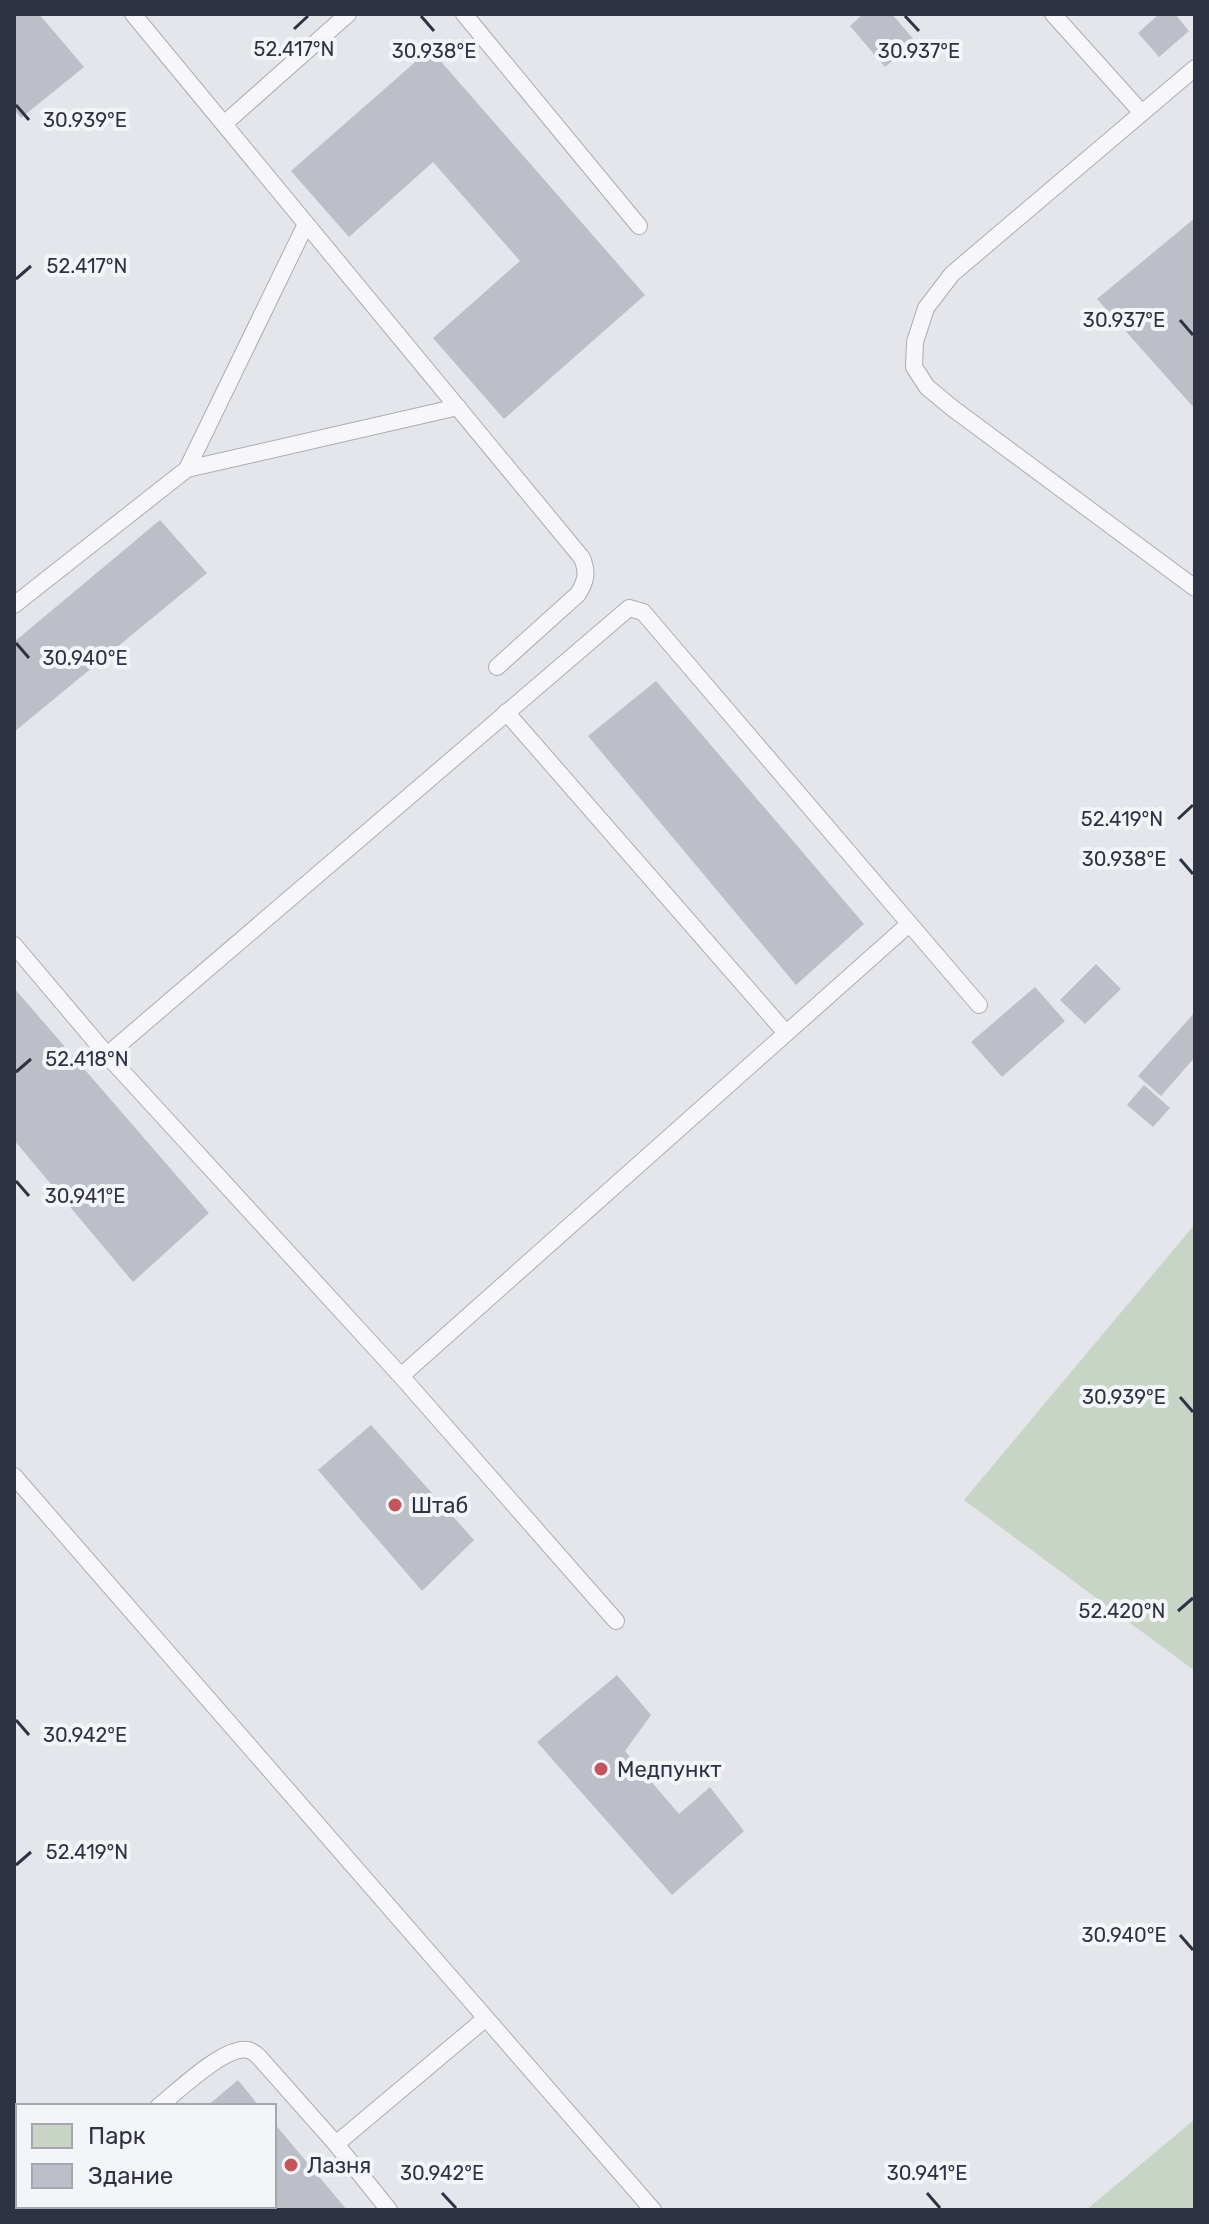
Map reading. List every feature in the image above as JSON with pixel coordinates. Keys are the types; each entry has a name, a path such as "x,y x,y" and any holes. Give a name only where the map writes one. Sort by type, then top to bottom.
{"lane":[{"path":"133,14 582,558 587,571 578,594 497,667"},
{"path":"224,124 348,14"},
{"path":"464,14 639,226"},
{"path":"1053,14 1142,113"},
{"path":"1195,68 952,274 926,308 915,342 914,367 927,387 951,407 1195,588"},
{"path":"187,469 306,224"},
{"path":"14,605 187,469 458,407"},
{"path":"107,1055 624,611 636,608 643,612 979,1005"},
{"path":"506,712 786,1033"},
{"path":"401,1376 909,924"},
{"path":"14,945 107,1055 401,1376 616,1621"},
{"path":"14,1476 653,2210"},
{"path":"336,2144 486,2018"},
{"path":"162,2104 215,2062 233,2051 248,2050 259,2057 336,2144 389,2210"}],"green space":[{"path":"1195,1224 1195,1671 964,1500"},
{"path":"1195,2119 1195,2210 1086,2210"}],"building":[{"path":"14,14 39,14 84,67 21,118 14,109"},
{"path":"863,14 892,14 915,41 885,67 850,26"},
{"path":"1159,14 1175,14 1189,31 1159,57 1138,33"},
{"path":"430,49 645,295 504,419 433,338 520,261 433,162 349,237 291,171"},
{"path":"1195,218 1195,409 1097,299"},
{"path":"160,520 207,573 14,732 14,642"},
{"path":"656,681 864,924 796,985 588,736"},
{"path":"1096,964 1121,989 1085,1024 1060,1000"},
{"path":"1035,987 1065,1021 1002,1077 971,1042"},
{"path":"14,988 209,1213 133,1282 14,1140"},
{"path":"1195,1012 1195,1057 1161,1096 1138,1076"},
{"path":"1144,1085 1170,1108 1153,1127 1127,1105"},
{"name":"Штаб","path":"371,1425 474,1540 422,1591 318,1470"},
{"name":"Медпункт","path":"617,1675 651,1715 625,1751 679,1814 710,1787 744,1831 672,1895 537,1742"},
{"path":"238,2080 257,2104 209,2104"},
{"name":"Лазня","path":"276,2125 347,2210 260,2208 276,2208"}],"place":[{"name":"Штаб","path":"395,1505"},
{"name":"Медпункт","path":"601,1769"},
{"name":"Лазня","path":"291,2165"}]}
